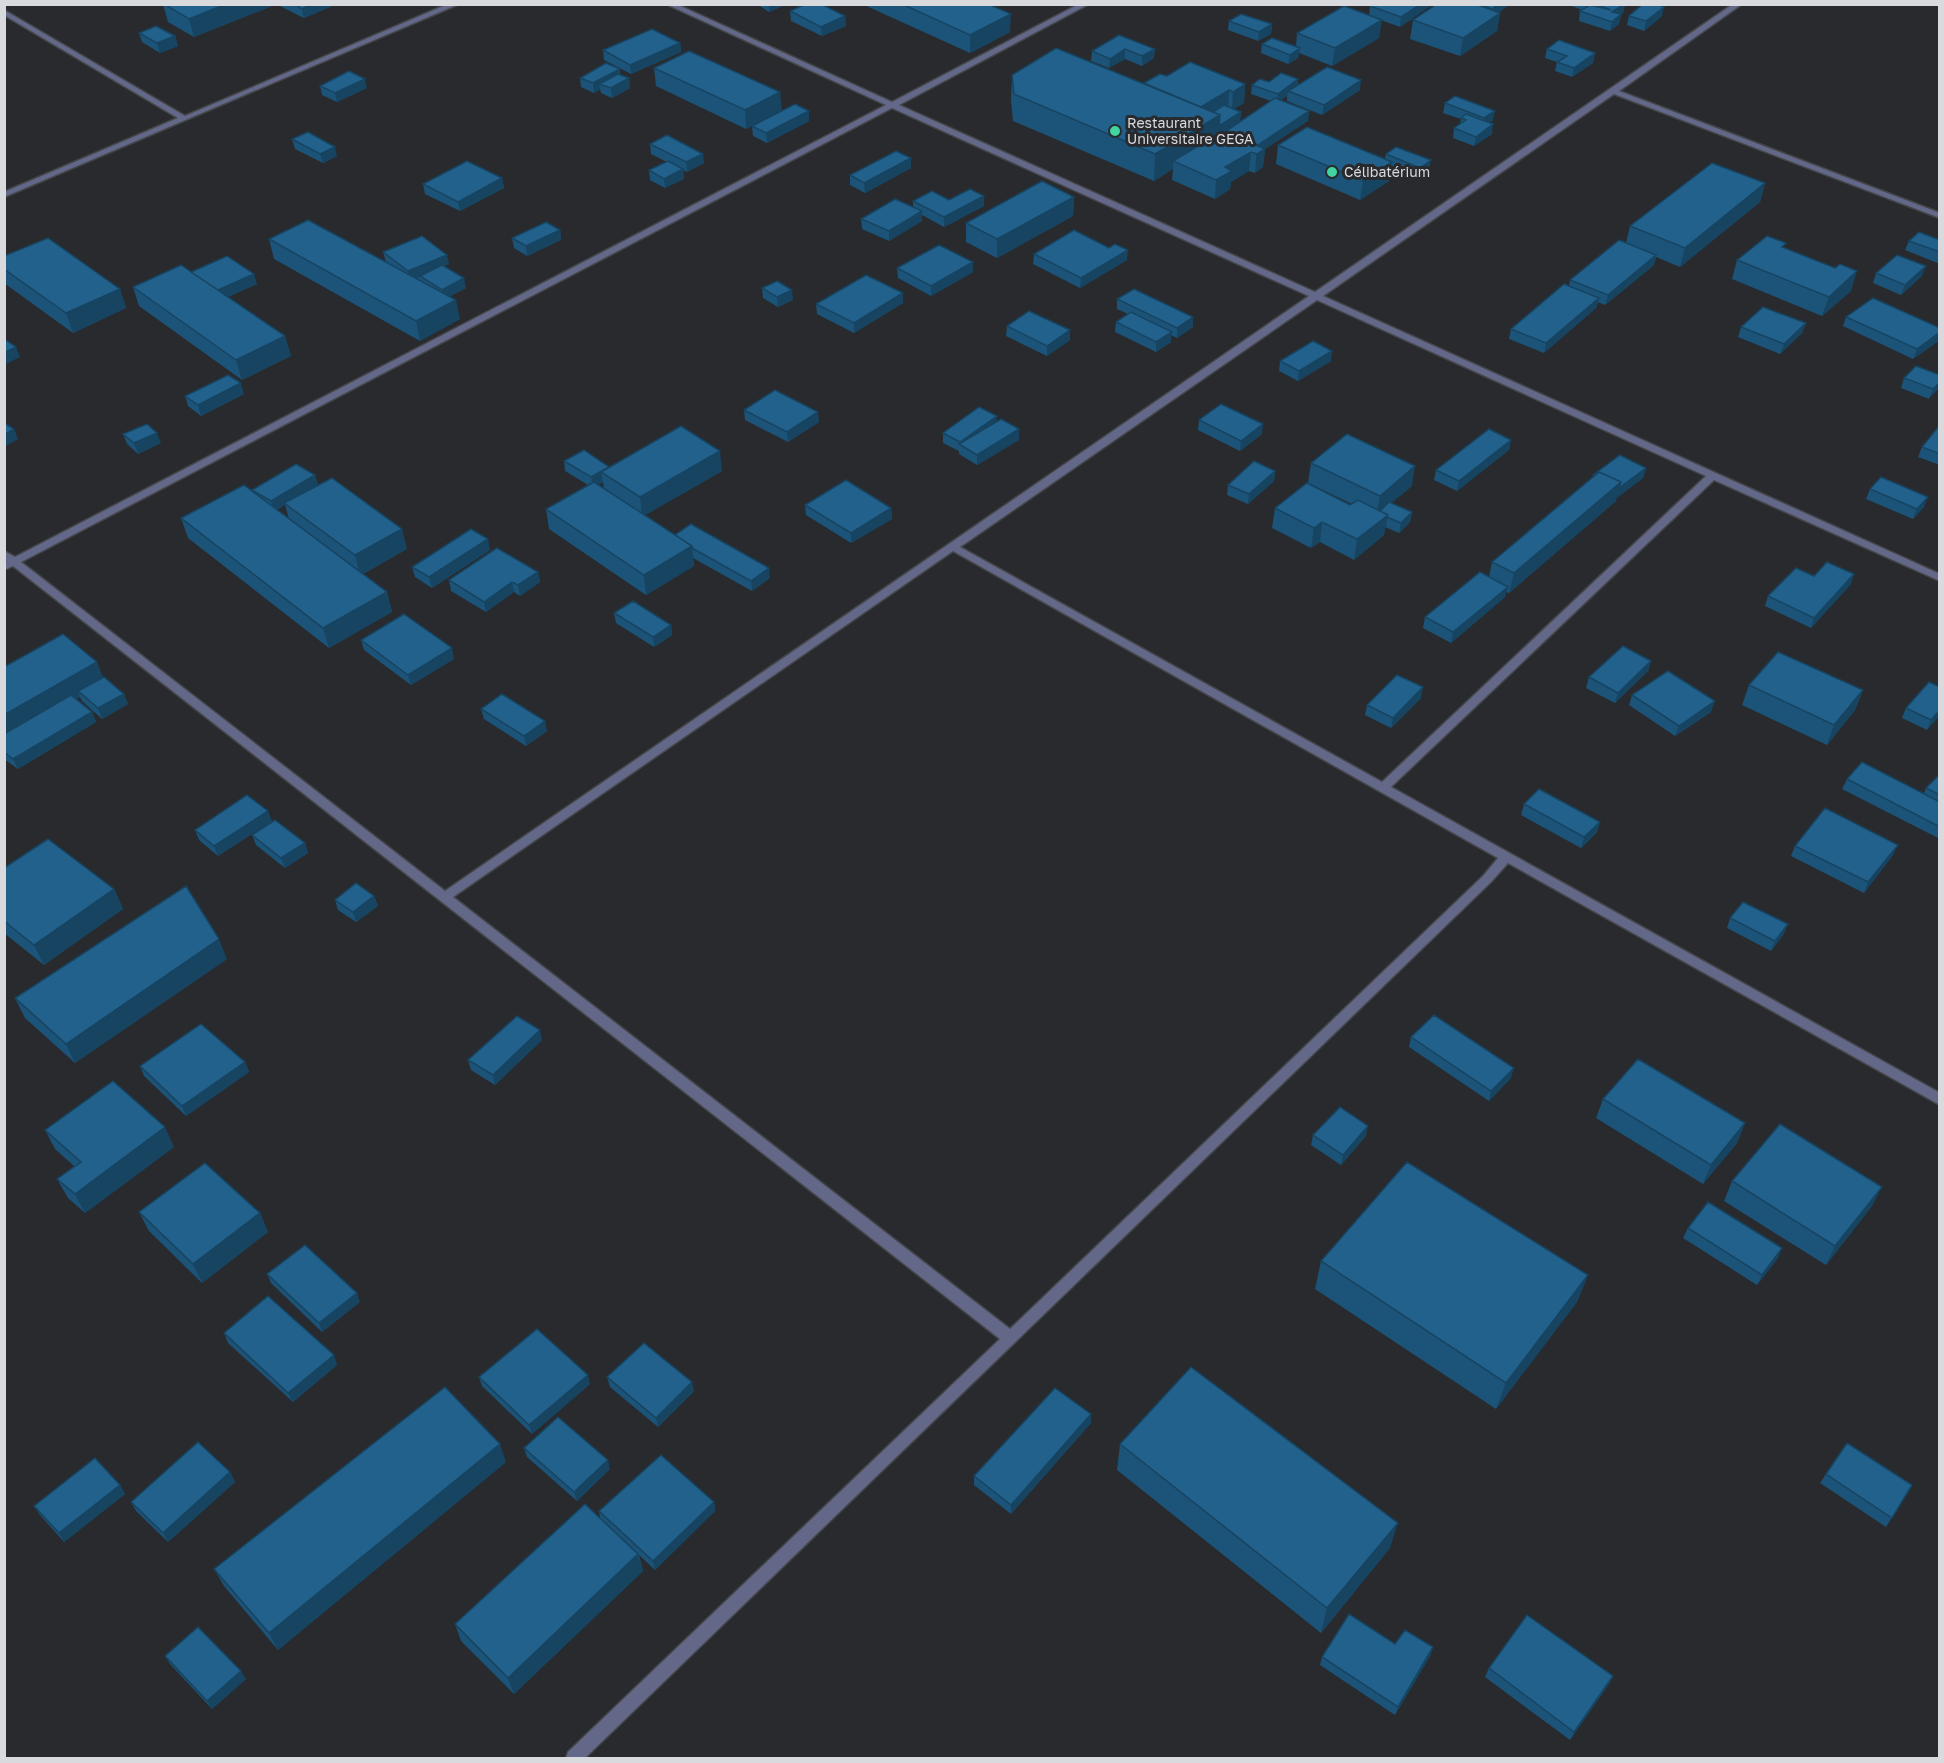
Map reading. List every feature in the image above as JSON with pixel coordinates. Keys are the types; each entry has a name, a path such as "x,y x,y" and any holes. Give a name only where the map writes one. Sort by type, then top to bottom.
{"street":[{"path":"4,195 456,4"},
{"path":"669,4 1940,578"},
{"path":"1010,1338 445,897 8,561 1086,4"},
{"path":"445,897 1738,4"},
{"path":"4,12 184,119"},
{"path":"1613,91 1940,216"},
{"path":"1383,788 1712,476"},
{"path":"953,547 1940,1100"},
{"path":"574,1758 1470,895 1506,857"}],"building":[{"path":"164,4 226,4 189,19"},
{"path":"294,4 313,4 302,9"},
{"path":"806,4 821,4 845,16 821,27 790,11"},
{"path":"902,4 988,4 1011,14 970,35"},
{"path":"1373,4 1421,4 1401,17 1370,6"},
{"path":"1437,4 1475,4 1500,13 1463,38 1413,20"},
{"path":"1480,4 1498,4 1492,9"},
{"path":"1595,4 1624,4 1612,12 1621,14 1612,22 1580,11 1590,5 1611,10"},
{"path":"1643,4 1657,4 1664,7 1646,21 1629,16"},
{"path":"1344,6 1382,20 1335,48 1297,33"},
{"path":"1241,14 1272,24 1259,32 1229,21"},
{"path":"156,26 175,36 157,43 139,33"},
{"path":"652,29 680,43 630,65 603,50"},
{"path":"1119,35 1155,49 1142,56 1125,49 1110,59 1092,51"},
{"path":"1272,38 1300,48 1290,55 1262,44"},
{"path":"1559,40 1595,53 1574,68 1557,62 1567,56 1547,49"},
{"path":"1056,48 1220,115 1155,154 1014,94 1012,75"},
{"path":"689,51 780,92 745,110 654,68"},
{"path":"1190,62 1245,84 1233,92 1229,90 1201,107 1144,83 1160,74 1167,76"},
{"path":"606,63 620,69 593,83 580,78"},
{"path":"1327,67 1361,80 1324,105 1288,91"},
{"path":"349,71 365,79 335,93 320,86"},
{"path":"1281,73 1298,79 1278,94 1252,85 1260,79 1269,82"},
{"path":"618,74 629,78 611,88 599,84"},
{"path":"1455,96 1495,111 1484,118 1445,103"},
{"path":"1275,98 1309,111 1258,145 1225,132"},
{"path":"795,104 809,111 766,133 752,126"},
{"path":"1224,105 1241,112 1219,126 1220,115 1213,112"},
{"path":"1466,114 1493,124 1476,137 1454,128 1466,120 1461,118"},
{"path":"1307,127 1392,162 1363,181 1278,145"},
{"path":"1223,131 1265,149 1257,154 1251,152 1225,167 1232,171 1216,180 1173,161"},
{"path":"308,132 335,147 320,154 292,139"},
{"path":"667,135 703,154 686,162 650,144"},
{"path":"1396,147 1431,160 1420,168 1386,154"},
{"path":"896,151 911,158 864,183 850,175"},
{"path":"467,161 502,178 458,202 423,184"},
{"path":"668,161 683,169 664,179 649,170"},
{"path":"1712,163 1765,183 1685,248 1630,226"},
{"path":"1042,181 1074,197 997,239 966,223"},
{"path":"970,189 984,196 944,217 913,201 932,191 949,200"},
{"path":"895,199 922,211 889,231 861,219"},
{"path":"308,220 456,300 416,321 269,239"},
{"path":"546,222 560,230 526,246 512,238"},
{"path":"1074,230 1109,248 1115,244 1128,250 1081,278 1034,254"},
{"path":"1919,232 1940,240 1940,252 1909,241"},
{"path":"422,236 447,255 408,271 383,252"},
{"path":"1767,236 1786,243 1782,247 1835,268 1840,264 1857,271 1829,297 1737,260"},
{"path":"48,238 120,289 66,313 4,269 4,256"},
{"path":"1619,240 1656,255 1608,295 1570,280"},
{"path":"939,245 973,262 931,286 897,268"},
{"path":"1897,255 1926,266 1905,285 1876,273"},
{"path":"227,256 254,274 218,290 191,272"},
{"path":"181,265 285,336 236,360 133,287"},
{"path":"442,265 464,278 442,290 420,276"},
{"path":"866,275 903,293 854,323 816,304"},
{"path":"777,281 792,290 777,297 762,288"},
{"path":"1564,284 1599,298 1546,343 1511,329"},
{"path":"1134,289 1193,317 1177,328 1117,299"},
{"path":"1873,298 1940,328 1940,332 1917,349 1846,317"},
{"path":"1763,307 1806,323 1784,344 1741,327"},
{"path":"1029,311 1070,330 1047,346 1007,326"},
{"path":"1131,312 1172,332 1156,342 1116,322"},
{"path":"4,339 16,347 4,353"},
{"path":"1313,341 1332,351 1299,371 1280,361"},
{"path":"1916,366 1940,375 1940,382 1933,389 1904,378"},
{"path":"228,375 241,383 198,405 185,396"},
{"path":"775,390 818,412 787,432 744,410"},
{"path":"1221,404 1263,424 1241,441 1199,420"},
{"path":"979,407 997,416 960,442 943,433"},
{"path":"1001,419 1019,429 977,455 959,444"},
{"path":"4,423 14,429 4,435"},
{"path":"147,424 157,433 134,443 123,434"},
{"path":"681,426 720,451 640,497 601,472"},
{"path":"1940,426 1940,454 1922,447"},
{"path":"1489,429 1511,440 1459,481 1436,470"},
{"path":"1347,434 1415,466 1380,496 1311,463"},
{"path":"584,450 609,467 591,477 564,461"},
{"path":"1620,455 1646,468 1619,488 1621,482 1599,472 1593,475"},
{"path":"1254,461 1275,471 1249,494 1228,485"},
{"path":"296,464 315,475 271,501 252,490"},
{"path":"1599,472 1621,482 1514,573 1492,562"},
{"path":"1881,477 1928,497 1917,509 1870,489"},
{"path":"332,478 402,529 355,555 284,503"},
{"path":"846,480 891,508 851,533 805,505"},
{"path":"594,482 692,546 644,575 546,509"},
{"path":"1307,483 1350,505 1358,500 1388,515 1357,539 1322,522 1314,528 1275,508"},
{"path":"244,485 387,592 323,628 181,518"},
{"path":"1389,502 1412,512 1401,523 1387,517 1388,515 1380,511"},
{"path":"691,524 769,568 751,581 692,548 675,535"},
{"path":"471,529 488,539 429,577 412,567"},
{"path":"497,548 538,572 518,585 512,582 484,602 449,580"},
{"path":"1827,562 1854,574 1814,618 1768,596 1796,568 1814,576"},
{"path":"1480,572 1508,587 1453,632 1425,617"},
{"path":"633,601 671,625 653,637 614,613"},
{"path":"404,614 452,648 408,675 361,640"},
{"path":"63,634 97,662 4,715 4,667"},
{"path":"1623,646 1651,661 1618,693 1589,677"},
{"path":"1778,652 1863,690 1834,725 1749,685"},
{"path":"1668,671 1715,701 1679,726 1632,695"},
{"path":"1397,675 1423,687 1393,718 1367,705"},
{"path":"104,677 124,694 98,708 78,691"},
{"path":"1929,682 1940,687 1940,710 1931,720 1906,708"},
{"path":"502,694 545,721 524,736 481,709"},
{"path":"71,695 92,712 13,759 4,752 4,734"},
{"path":"1862,762 1940,802 1940,827 1847,779"},
{"path":"1940,774 1940,795 1926,788"},
{"path":"1539,789 1600,822 1584,837 1524,804"},
{"path":"247,795 268,811 214,846 195,830"},
{"path":"1825,808 1898,845 1868,882 1795,846"},
{"path":"275,820 305,843 281,858 252,835"},
{"path":"48,839 114,889 34,945 4,921 4,868"},
{"path":"356,883 374,896 353,912 335,900"},
{"path":"186,886 219,939 66,1044 15,998"},
{"path":"1743,902 1788,924 1775,941 1730,918"},
{"path":"1434,1015 1514,1068 1491,1091 1411,1037"},
{"path":"517,1016 540,1030 493,1075 468,1060"},
{"path":"201,1024 245,1062 182,1106 140,1066"},
{"path":"1638,1059 1745,1123 1711,1165 1603,1099"},
{"path":"113,1081 165,1127 75,1194 57,1179 81,1162 45,1130"},
{"path":"1340,1107 1368,1126 1343,1155 1313,1135"},
{"path":"1780,1124 1882,1187 1835,1246 1732,1181"},
{"path":"1407,1162 1588,1275 1506,1383 1321,1261"},
{"path":"205,1163 260,1213 193,1264 139,1212"},
{"path":"1708,1202 1782,1248 1762,1275 1688,1228"},
{"path":"305,1245 357,1293 319,1323 267,1274"},
{"path":"268,1296 334,1355 288,1393 224,1333"},
{"path":"537,1329 588,1375 529,1425 479,1377"},
{"path":"644,1343 692,1382 656,1418 607,1377"},
{"path":"1191,1367 1398,1523 1327,1608 1120,1444"},
{"path":"445,1387 500,1444 269,1633 214,1569"},
{"path":"1055,1388 1091,1414 1011,1505 974,1476"},
{"path":"558,1417 608,1460 574,1492 524,1448"},
{"path":"198,1442 230,1472 163,1533 131,1502"},
{"path":"1847,1443 1912,1485 1892,1518 1826,1474"},
{"path":"661,1455 714,1502 653,1561 599,1511"},
{"path":"95,1458 120,1485 59,1533 34,1506"},
{"path":"585,1504 638,1554 508,1678 455,1624"},
{"path":"1349,1614 1395,1644 1405,1630 1433,1647 1398,1707 1322,1657"},
{"path":"1527,1615 1613,1676 1574,1732 1489,1668"},
{"path":"198,1627 241,1671 207,1701 165,1656"}],"place":[{"name":"Restaurant Universitaire GEGA","path":"1115,131"},
{"name":"Célibatérium","path":"1332,172"}]}
